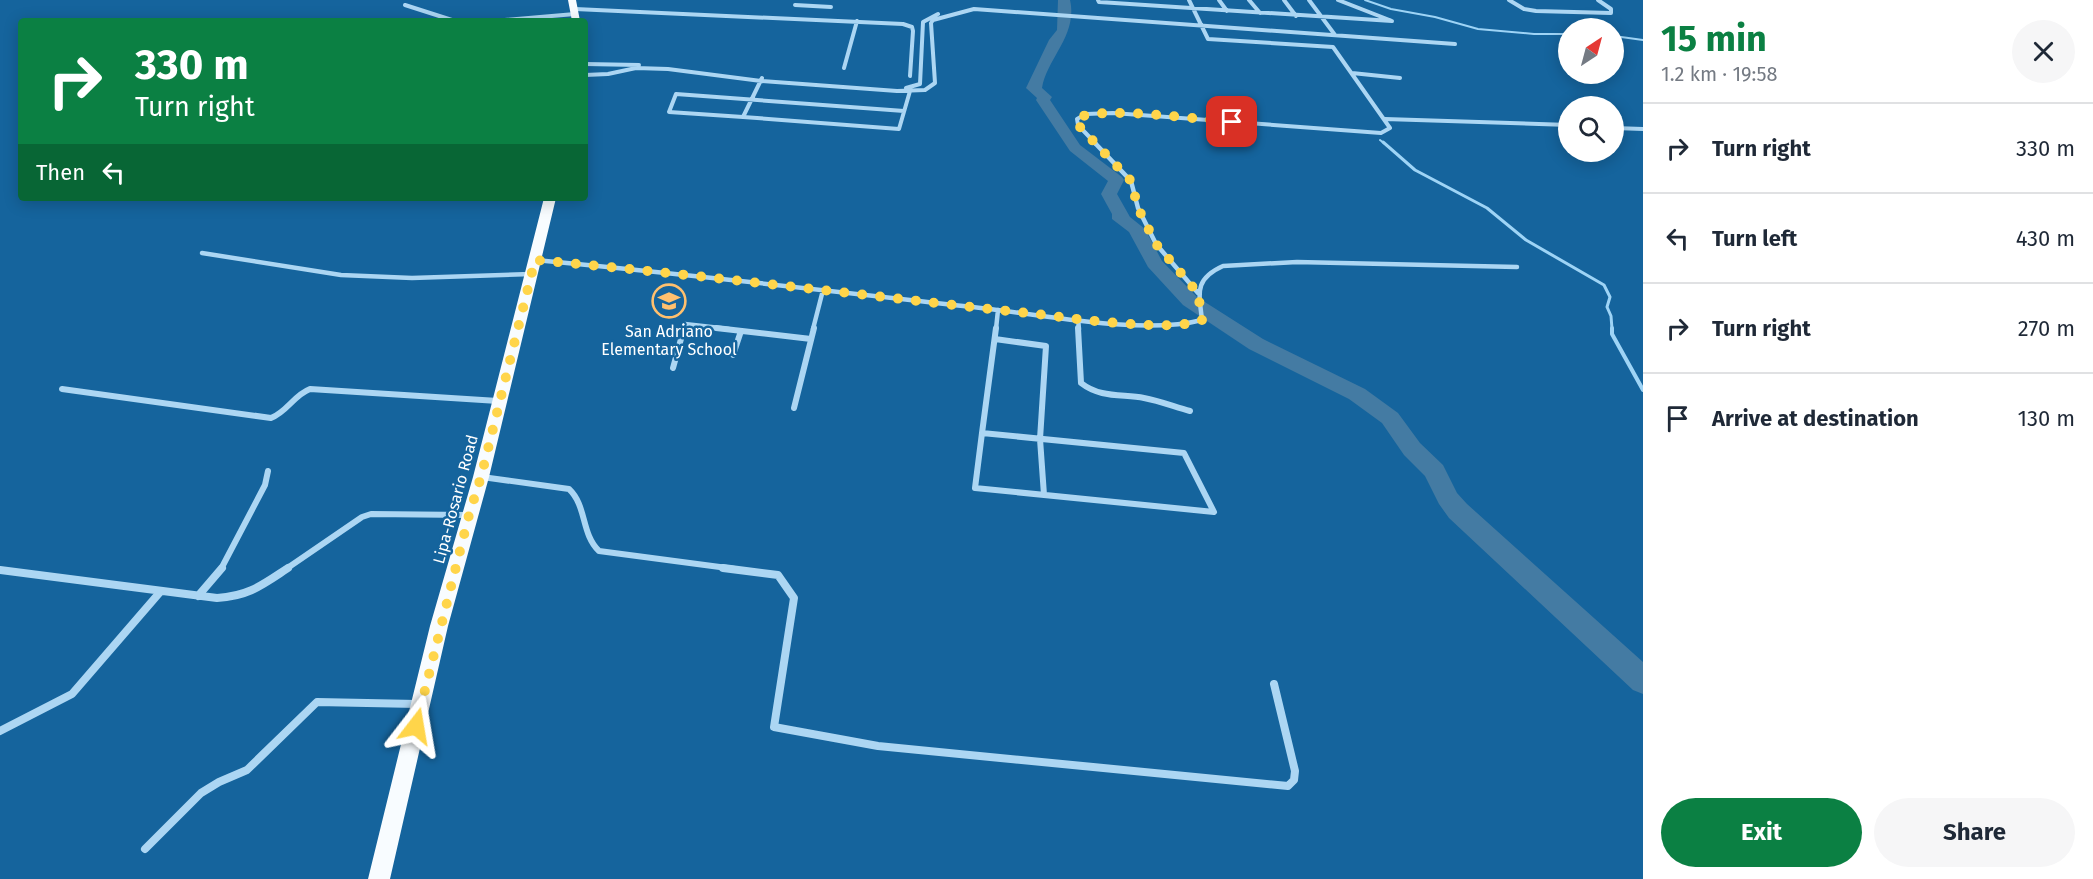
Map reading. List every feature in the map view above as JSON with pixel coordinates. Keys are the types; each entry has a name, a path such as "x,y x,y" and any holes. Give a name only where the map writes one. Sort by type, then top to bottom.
{"main road":[{"name":"Lipa-Rosario Road","path":"379,879 421,704 469,515 481,477 549,201"}],"street":[{"path":"1098,0 1099,2 1130,2 1161,7 1392,21 1338,0"},
{"path":"1158,0 1161,7"},
{"path":"1189,0 1208,39 1332,47 1390,128 1381,133 1113,113 1086,114 1077,118 1078,125 1131,181 1138,208 1156,244 1198,293"},
{"path":"1219,0 1227,11"},
{"path":"1249,0 1260,14"},
{"path":"1284,0 1297,16"},
{"path":"1309,0 1334,34"},
{"path":"1509,0 1524,9 1536,11 1611,13 1611,9 1598,0"},
{"path":"793,15 796,2 831,7"},
{"path":"405,5 429,11 434,16 442,18"},
{"path":"762,80 911,88 920,84 921,80 923,22 927,18 972,7 1454,42"},
{"path":"588,64 668,69 762,80 910,91 925,90 935,83 931,23 933,20 974,9 1056,12"},
{"path":"518,18 574,11 903,24 912,27 910,76"},
{"path":"844,68 857,21"},
{"path":"588,75 608,74 626,67"},
{"path":"1352,73 1400,78"},
{"path":"743,117 762,80"},
{"path":"904,111 676,94 669,112 899,129 910,91"},
{"path":"1385,119 1558,125"},
{"path":"1624,128 1643,129"},
{"path":"202,253 341,275 412,278 533,267 823,290 1078,318 1182,326 1202,320 1198,293 1202,281 1213,270 1223,266 1297,262 1517,267"},
{"path":"794,408 823,290"},
{"path":"981,433 1184,453 1214,513 975,488 981,433 999,310"},
{"path":"1078,318 1081,383 1086,388 1095,392 1146,398 1190,411"},
{"path":"673,368 685,324 811,339"},
{"path":"733,355 741,331"},
{"path":"995,339 1046,346 1040,439 1044,495"},
{"path":"62,389 272,418 283,414 302,393 310,389 499,401"},
{"path":"198,596 219,571 265,485 268,471"},
{"path":"481,477 569,489 579,500 591,543 599,551 778,575 794,598 774,727 878,746 1287,786 1294,780 1295,771 1274,684"},
{"path":"0,570 198,596 236,597 253,592 363,517 371,514 469,515"},
{"path":"0,731 72,694 160,591"},
{"path":"145,849 207,788 227,777 247,770 317,702 421,704"}],"waterway":[{"path":"1064,0 1063,30 1055,40 1047,63 1035,80 1036,86 1033,88 1045,97 1043,100 1075,148 1116,180 1109,194 1112,202 1121,214 1121,219 1136,229 1154,263 1190,301 1256,344 1357,394 1390,418 1412,449 1435,471 1447,498 1458,511 1598,637 1643,681"},
{"path":"1365,0 1391,9 1435,17 1478,29 1558,34"},
{"path":"1624,37 1643,40"},
{"path":"1380,140 1385,144"},
{"path":"1383,142 1415,170 1487,208 1526,240 1604,285 1610,297 1607,307 1611,316 1612,329"},
{"path":"1612,329 1612,334 1643,390"}],"place":[{"name":"San Adriano Elementary School","path":"669,301"}],"route":[{"path":"416,726 535,260 623,267 1078,318 1182,326 1194,324 1202,320 1198,293 1193,290 1156,244 1138,208 1131,181 1078,125 1077,118 1086,114 1113,113 1232,122"}]}
